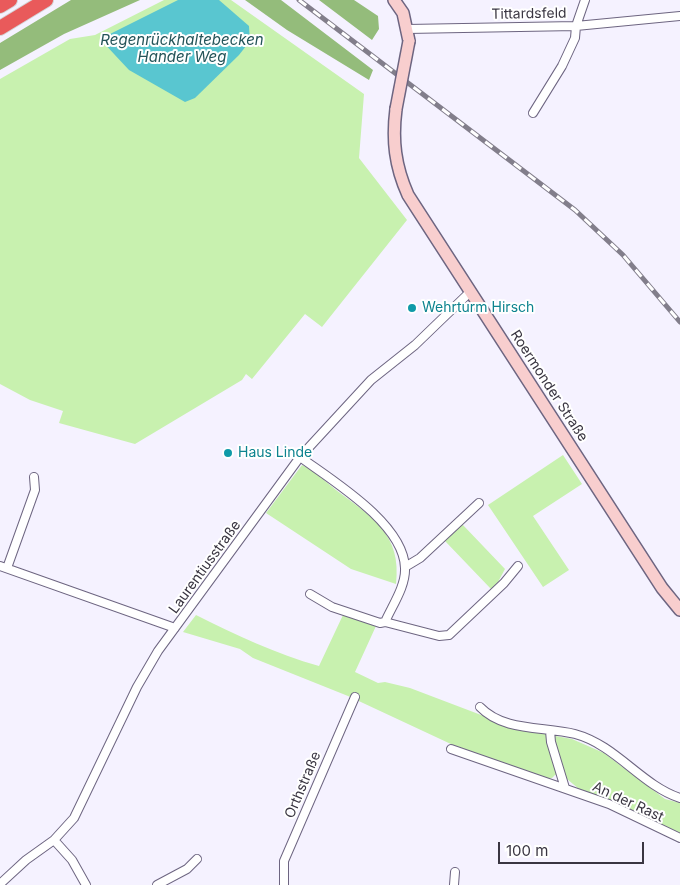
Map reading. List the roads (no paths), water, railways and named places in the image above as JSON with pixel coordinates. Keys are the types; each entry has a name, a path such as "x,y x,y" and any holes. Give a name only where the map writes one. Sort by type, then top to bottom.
{"highway":[{"path":"0,6 10,0"},
{"path":"0,28 46,0"}],"main road":[{"name":"Roermonder Straße","path":"394,0 403,13 408,41 396,109 394,148 401,178 421,217 658,581 680,610"}],"street":[{"path":"533,113 562,66 575,38 576,26 586,0"},
{"name":"Tittardsfeld","path":"407,29 576,26 680,16"},
{"name":"Laurentiusstraße","path":"0,884 26,860 54,840 74,818 137,687 158,651 300,457 371,380 415,344 470,292"},
{"path":"300,457 378,516 396,540 405,567 404,580 385,622"},
{"path":"34,477 35,490 3,567 176,628"},
{"path":"405,567 420,558 479,503"},
{"path":"310,594 332,607 380,623 385,622 438,636 449,635 504,583 518,566"},
{"name":"Orthstraße","path":"284,885 284,861 355,697"},
{"name":"An der Rast","path":"480,707 486,713 519,726 575,734 607,749 666,794 680,798"},
{"path":"550,731 551,742 565,788"},
{"name":"An der Rast","path":"451,749 608,804 680,838"},
{"path":"54,840 72,860 86,885"},
{"path":"157,885 187,869 197,859"},
{"path":"454,885 455,872"}],"water":[{"name":"Regenrückhaltebecken Hander Weg","path":"178,0 219,0 249,26 250,41 239,55 195,98 185,102 129,70 100,39"}],"railway":[{"path":"299,0 575,210 623,255 680,322"}],"place":[{"name":"Wehrturm Hirsch","path":"412,308"},
{"name":"Haus Linde","path":"228,453"}]}
